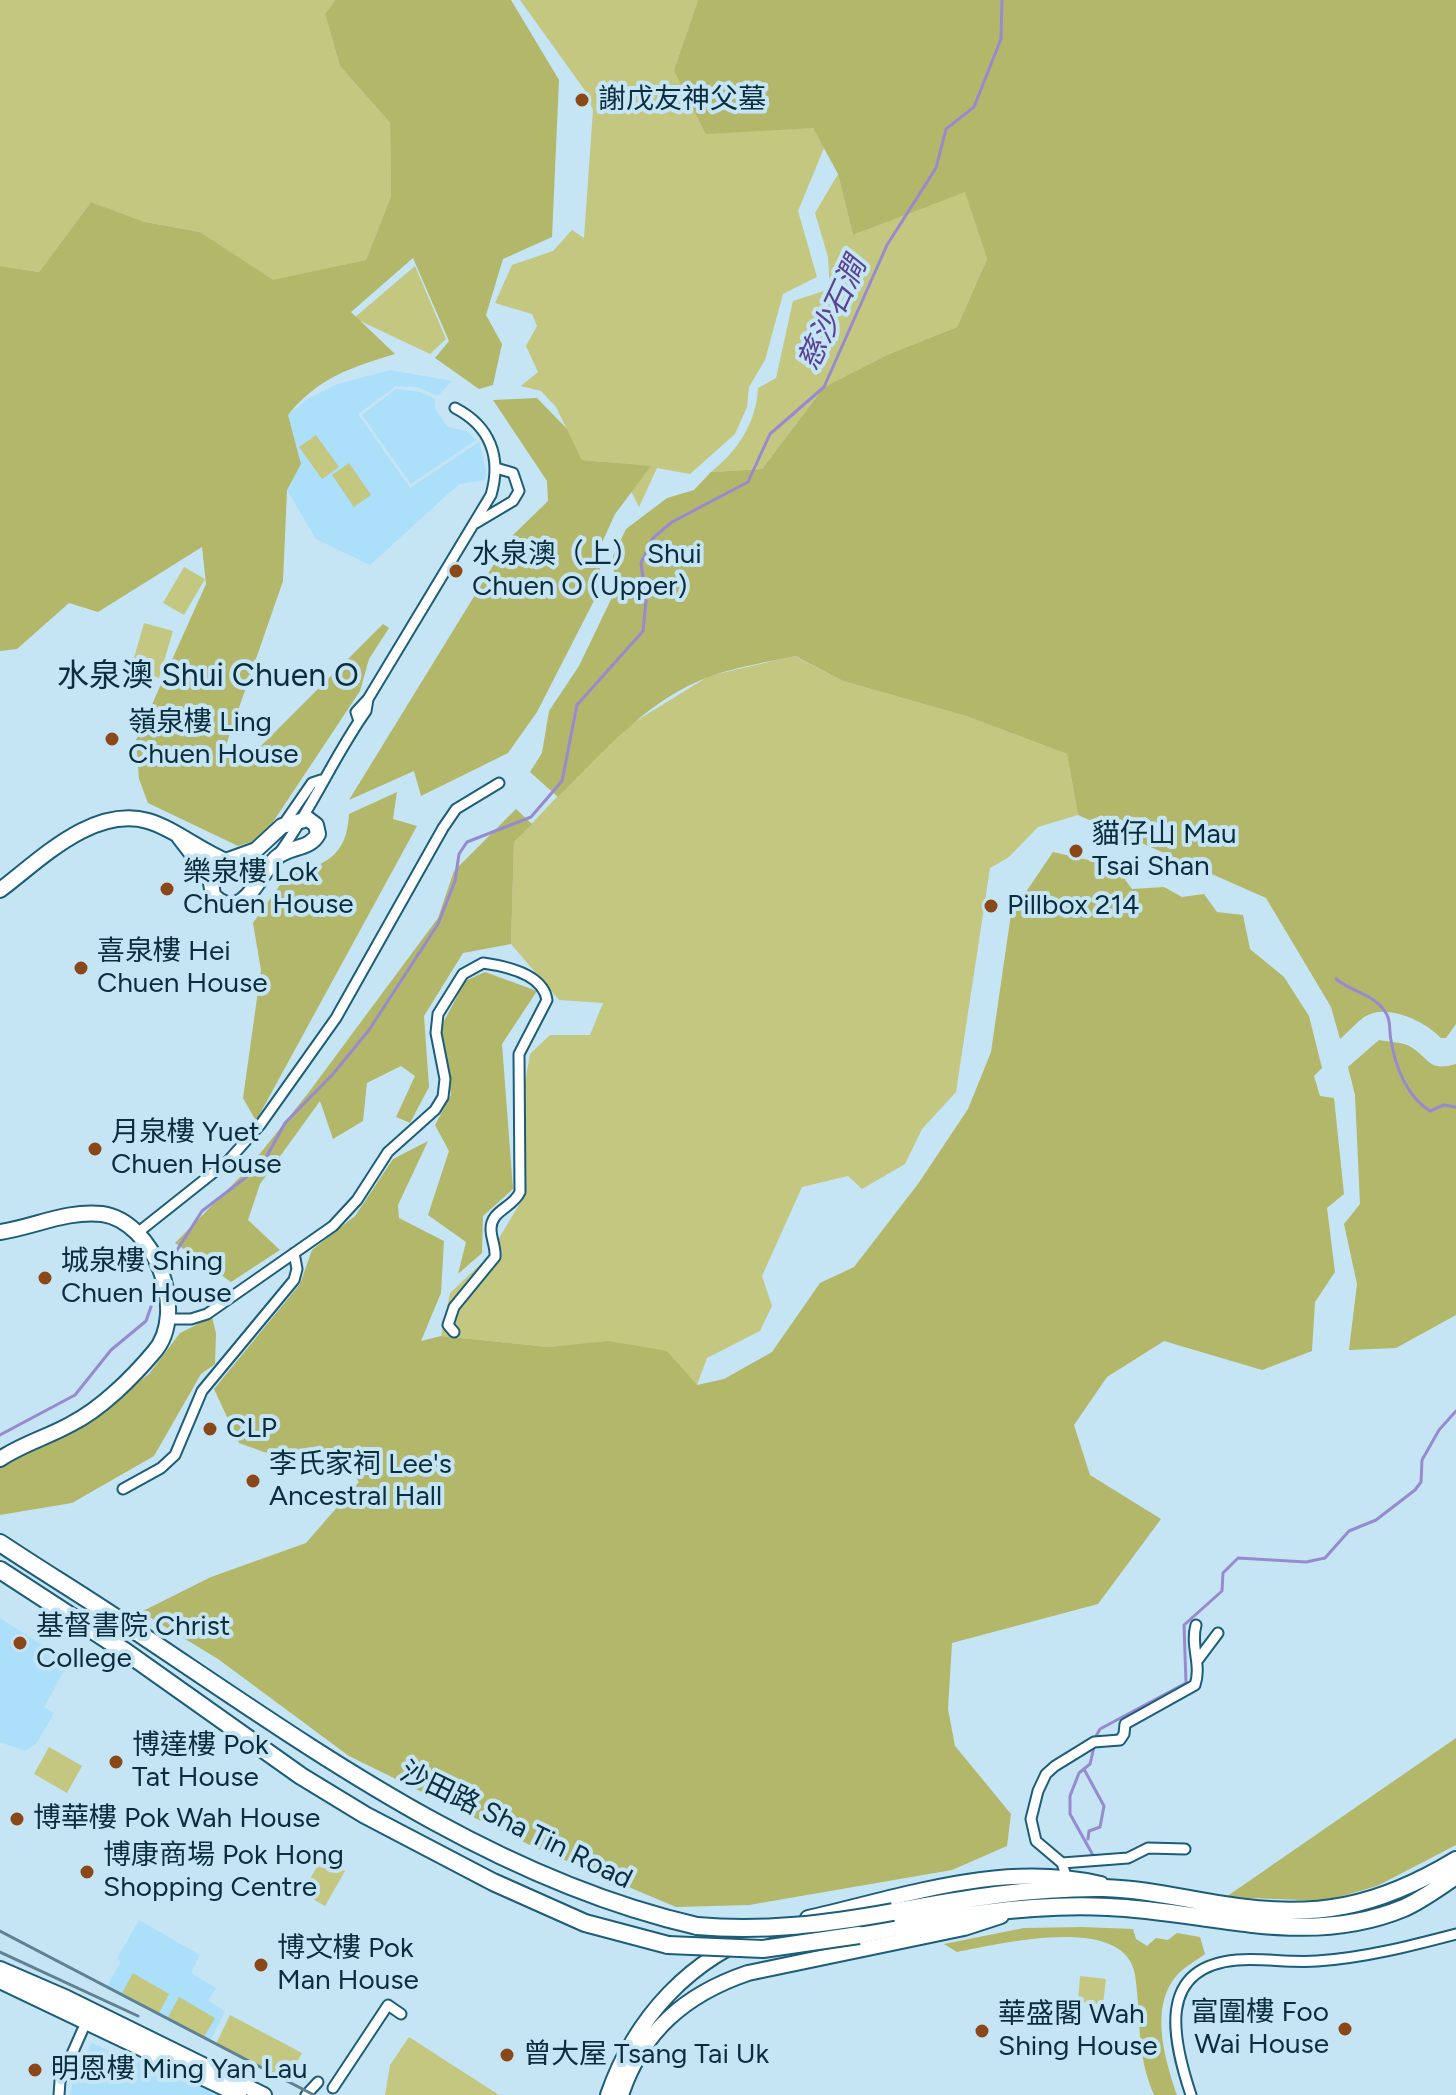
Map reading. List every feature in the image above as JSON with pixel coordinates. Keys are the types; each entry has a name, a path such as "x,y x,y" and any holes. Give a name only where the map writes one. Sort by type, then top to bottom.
{"highway":[{"name":"沙田路 Sha Tin Road","path":"0,1543 276,1726 390,1795 583,1892 634,1911 697,1926 743,1930 795,1927 1018,1892 1125,1890 1249,1909 1317,1911 1380,1898 1456,1860"},
{"name":"沙田路 Sha Tin Road","path":"0,1570 113,1643 301,1776 365,1815 493,1882 585,1923 668,1945 763,1949 962,1916 1107,1907 1260,1927 1323,1928 1367,1920 1408,1906 1456,1876"}],"main road":[{"path":"179,837 210,877 213,895 225,903 239,903 278,855 316,838 316,825 304,820 282,826 266,844 215,867 210,877"},
{"path":"0,890 76,835 108,822 148,821 251,871 252,890"},
{"path":"0,1232 66,1216 95,1214 117,1219 147,1247 168,1292 170,1319 166,1334 153,1354 93,1409 71,1425 0,1459"},
{"path":"608,2095 634,2038 659,2004 692,1972 734,1942 788,1923 969,1880 1064,1869 1125,1890"},
{"path":"621,2095 637,2057 659,2026 694,1996 720,1982 748,1973 964,1928 1013,1912"},
{"path":"0,1969 239,2095"},
{"path":"0,1981 89,2015 264,2095"}],"street":[{"path":"278,855 304,820 321,780 358,718 356,712 368,699 491,495 496,468 487,434 477,421 455,408"},
{"path":"475,524 513,501 519,491 513,473 496,468"},
{"path":"282,826 312,783 321,780"},
{"path":"136,1234 228,1161 251,1136 336,1018 456,809 499,783"},
{"path":"170,1319 191,1319 207,1314 345,1214 388,1152 439,1105 445,1079 436,1019 463,974 483,963 534,979 544,988 547,1000 519,1054 520,1192 514,1203 494,1219 491,1229 495,1257 451,1312 448,1325 454,1332"},
{"path":"123,1489 161,1468 175,1455 202,1391 294,1280 297,1269 294,1253"},
{"path":"1185,1849 1148,1848 1128,1858 1064,1869 1042,1849 1033,1832 1033,1807 1046,1774 1094,1742 1120,1740 1125,1724 1155,1704 1190,1690 1198,1677 1193,1635 1196,1625"},
{"path":"1197,1661 1218,1633"},
{"path":"1191,2095 1173,2028 1179,1998 1193,1978 1225,1962 1321,1961 1400,1948 1456,1934"},
{"path":"333,2088 388,2005 401,2014"},
{"path":"59,2095 60,2081 89,2015"},
{"path":"306,2095 318,2082"}],"shaded area":[{"path":"390,370 452,381 438,396 418,387 396,386 358,414 410,488 479,442 486,470 485,480 459,484 370,565 316,539 287,490 301,464 288,415 307,399 335,385"},
{"path":"396,389 421,392 435,399 435,409 448,427 466,431 476,440 411,484 362,415"},
{"path":"0,1618 69,1662 44,1707 54,1713 36,1744 25,1751 0,1742"},
{"path":"139,1920 200,1955 191,1973 216,1988 208,2001 225,2011 210,2041 107,1987 121,1961 117,1959"},
{"path":"92,2043 131,2061 151,2062 217,2095 71,2095 72,2082"}],"green space":[{"path":"0,0 335,0 325,14 340,66 390,123 391,196 366,260 273,281 200,232 145,222 91,202 39,272 0,266"},
{"path":"335,0 511,0 559,80 552,237 503,259 486,315 502,344 493,385 479,389 435,358 449,341 413,258 351,312 395,354 336,376 311,391 288,415 301,464 287,490 283,581 225,748 248,759 383,624 389,628 369,659 360,691 271,825 254,841 238,846 148,803 139,779 136,740 206,584 202,547 98,612 69,603 17,649 0,651 0,266 39,272 91,202 145,222 200,232 273,280 366,260 391,196 390,123 340,66 325,14"},
{"path":"520,0 698,0 674,70 813,128 824,148 798,211 817,277 783,294 765,360 749,387 747,407 735,434 690,474 657,468 639,507 617,463 582,460 556,407 541,391 521,386 538,372 526,346 537,326 532,314 495,303 512,265 553,251 572,230 584,238 593,110 584,89"},
{"path":"698,0 1456,0 1456,1024 1446,1038 1441,1038 1416,1020 1384,1012 1364,1017 1340,1039 1331,1007 1266,898 1078,815 1067,754 966,716 843,681 795,656 711,676 667,698 628,728 558,797 530,772 542,753 549,711 579,666 615,591 613,556 626,529 667,498 694,490 711,472 762,469 824,387 889,354 957,327 987,259 965,192 853,235 838,174 813,128 706,134 674,70"},
{"path":"838,174 853,235 965,191 987,259 957,327 889,354 824,387 762,469 711,472 744,435 754,413 758,388 776,378 793,301 830,289 828,257 815,213"},
{"path":"415,266 446,339 430,354 354,318"},
{"path":"537,398 567,429 582,460 651,466 615,514 600,547 600,589 537,712 508,753 421,796 414,771 349,800 510,538 548,501 547,481 493,400"},
{"path":"316,435 339,467 322,479 299,447"},
{"path":"349,463 371,495 354,507 332,475"},
{"path":"184,567 205,579 184,615 163,603"},
{"path":"144,623 173,631 159,678 131,669"},
{"path":"794,656 843,681 966,716 1067,754 1078,815 1038,827 1009,857 990,868 956,1092 922,1129 905,1164 862,1189 848,1176 802,1187 762,1276 772,1306 760,1331 707,1358 697,1385 609,1342 549,1347 441,1336 450,1293 487,1258 525,1195 520,1113 530,1054 550,1035 590,1035 603,1003 559,1000 511,944 514,842 620,731 709,676"},
{"path":"397,792 393,819 417,826 256,1121 243,1098 261,970 253,923 287,875 312,868 338,850 344,840 349,814"},
{"path":"516,809 532,824 514,842 511,944 463,953 424,1016 429,1087 410,1123 396,1117 415,1076 401,1066 367,1083 363,1121 333,1139 320,1101 260,1184 248,1220 280,1250 231,1282 175,1243 247,1170 309,1092 438,918 454,871"},
{"path":"1053,852 1115,866 1132,889 1164,887 1182,897 1204,894 1217,912 1243,915 1250,949 1284,977 1309,1016 1322,1068 1314,1076 1320,1096 1334,1098 1344,1194 1327,1208 1335,1272 1315,1302 1312,1351 1262,1370 1164,1341 1107,1377 1074,1425 1090,1475 1161,1519 1098,1604 952,1643 948,1709 955,1746 1011,1814 1007,1846 952,1870 749,1905 676,1907 536,1848 349,1756 218,1659 141,1612 211,1577 306,1543 359,1482 335,1453 289,1461 239,1443 214,1389 300,1284 312,1250 355,1216 393,1159 428,1141 398,1205 399,1218 444,1241 441,1293 421,1341 441,1336 549,1347 609,1341 667,1351 697,1385 724,1379 772,1352 820,1283 854,1267 918,1184 968,1109 991,1052 1011,914"},
{"path":"485,972 537,991 502,1044 513,1189 483,1216 482,1253 458,1274 466,1242 428,1215 449,1151 435,1125 451,1095 441,1027 465,981"},
{"path":"1379,1040 1408,1045 1434,1065 1456,1064 1456,1315 1396,1348 1349,1350 1357,1284 1344,1224 1360,1204 1355,1095 1348,1067"},
{"path":"212,1317 216,1333 215,1364 201,1374 154,1456 72,1503 0,1515 0,1468 23,1451 73,1432 149,1374 180,1333"},
{"path":"1456,1738 1456,1845 1377,1886 1325,1901 1226,1897"},
{"path":"49,1747 82,1766 67,1793 34,1774"},
{"path":"322,1858 345,1871 325,1906 302,1893"},
{"path":"1024,1928 1133,1929 1136,1939 1147,1946 1156,1938 1168,1940 1177,1933 1200,1937 1205,1954 1182,1970 1164,2000 1164,2049 1177,2095 1154,2095 1141,2049 1135,1975 1126,1956 1109,1944 1085,1938 1057,1937 957,1952 944,1944"},
{"path":"133,1973 169,1994 159,2013 122,1993"},
{"path":"1080,1976 1106,1979 1103,2005 1078,2002"},
{"path":"179,1997 215,2018 204,2037 168,2017"},
{"path":"230,2015 302,2053 288,2080 216,2044"},
{"path":"409,2037 499,2095 385,2095 390,2065"}],"waterway":[{"name":"慈沙石澗","path":"165,1269 202,1211 262,1165 285,1123 333,1074 369,1030 438,924 455,881 459,854 467,842 531,817 562,781 577,705 643,631 646,601 641,563 653,538 672,522 748,482 770,434 824,387 887,245 936,168 946,129 974,107 1001,39 1002,0"},
{"path":"1336,979 1377,1002 1387,1015 1396,1060 1403,1080 1415,1098 1430,1111 1444,1105 1456,1107"},
{"path":"0,1435 75,1395 111,1350 146,1321 158,1287"},
{"path":"1095,1738 1100,1729 1186,1683 1184,1625 1222,1591 1223,1573 1238,1558 1306,1562 1325,1558 1349,1531 1376,1520 1415,1490 1421,1482 1422,1460 1439,1430 1456,1411"},
{"path":"1094,1747 1090,1764 1079,1773 1070,1796 1070,1814 1094,1857"},
{"path":"1085,1771 1104,1806 1100,1827 1089,1831 1088,1839"}],"railway":[{"path":"0,1931 314,2095"},
{"path":"0,1952 138,2016"}],"place":[{"name":"謝戊友神父墓","path":"582,100"},
{"name":"水泉澳（上） Shui Chuen O (Upper)","path":"456,571"},
{"name":"嶺泉樓 Ling Chuen House","path":"112,739"},
{"name":"貓仔山 Mau Tsai Shan","path":"1076,851"},
{"name":"樂泉樓 Lok Chuen House","path":"167,889"},
{"name":"Pillbox 214","path":"991,906"},
{"name":"喜泉樓 Hei Chuen House","path":"81,968"},
{"name":"月泉樓 Yuet Chuen House","path":"95,1149"},
{"name":"城泉樓 Shing Chuen House","path":"45,1278"},
{"name":"CLP","path":"210,1429"},
{"name":"李氏家祠 Lee's Ancestral Hall","path":"253,1481"},
{"name":"基督書院 Christ College","path":"20,1643"},
{"name":"博達樓 Pok Tat House","path":"116,1762"},
{"name":"博華樓 Pok Wah House","path":"17,1819"},
{"name":"博康商場 Pok Hong Shopping Centre","path":"87,1872"},
{"name":"博文樓 Pok Man House","path":"261,1965"},
{"name":"富圍樓 Foo Wai House","path":"1345,2029"},
{"name":"華盛閣 Wah Shing House","path":"982,2031"},
{"name":"曾大屋 Tsang Tai Uk","path":"507,2055"},
{"name":"明恩樓 Ming Yan Lau","path":"35,2070"}],"district":[{"name":"水泉澳 Shui Chuen O","path":"208,677"}]}
